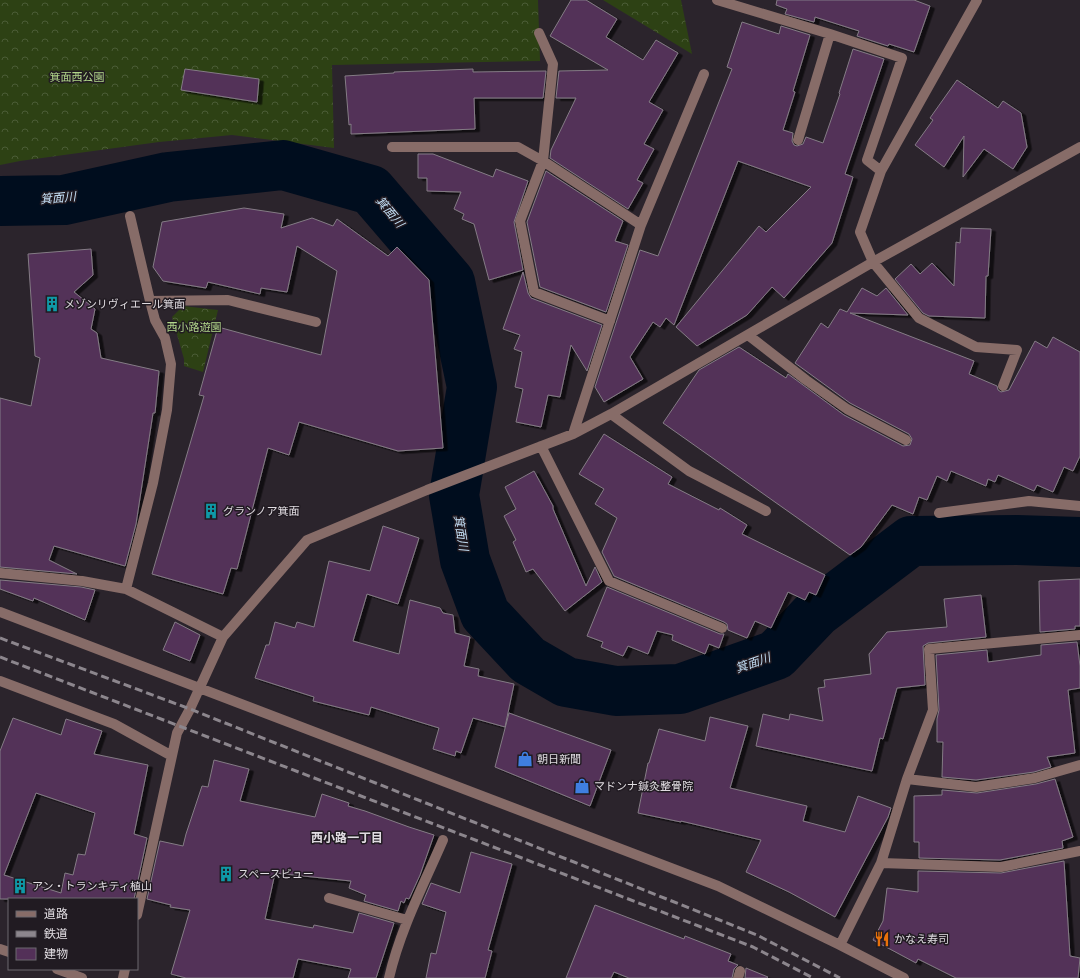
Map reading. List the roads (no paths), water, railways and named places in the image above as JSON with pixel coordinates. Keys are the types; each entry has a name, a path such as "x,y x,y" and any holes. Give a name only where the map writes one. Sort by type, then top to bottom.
{"street":[{"path":"717,0 830,34 902,58 867,160 881,170"},
{"path":"977,0 881,170 860,232 874,262 920,318 976,347 1017,350 1003,386"},
{"path":"539,33 553,64 543,161 520,221 534,292 610,321"},
{"path":"798,140 830,34"},
{"path":"573,434 641,225 704,74"},
{"path":"392,147 518,147 543,161 641,225"},
{"path":"138,910 177,733 190,709 223,637 307,540 427,490 573,434 611,414 874,262 1080,147"},
{"path":"126,589 153,483 167,410 170,364 165,338 156,320 150,301 130,216"},
{"path":"150,301 228,300 316,322"},
{"path":"748,335 806,380 847,409 906,440"},
{"path":"611,414 689,471 766,511"},
{"path":"541,446 609,581 722,628"},
{"path":"939,513 1029,501 1080,506"},
{"path":"0,572 82,580 126,589 223,637"},
{"path":"0,612 718,886 840,945 904,978"},
{"path":"840,945 881,864 907,779 933,710 929,649 1080,635"},
{"path":"0,681 114,724 172,756"},
{"path":"907,779 976,787 1035,778 1080,765"},
{"path":"389,978 395,953 407,920 443,840"},
{"path":"881,864 1000,867 1080,851"},
{"path":"329,898 407,920"},
{"path":"60,970 82,978"}],"waterway":[{"name":"箕面川","path":"0,201 64,200 168,177 283,165 371,190 450,282 472,387 454,495 465,560 485,614 528,660 566,682 616,691 680,689 776,655 817,612 911,541 1017,540 1080,542"}],"railway":[{"path":"0,638 190,709 757,935 840,978"},
{"path":"0,657 753,947 813,978"}],"place":[{"name":"メゾンリヴィエール箕面","path":"52,304"},
{"name":"グランノア箕面","path":"211,511"},
{"name":"朝日新聞","path":"525,759"},
{"name":"マドンナ鍼灸整骨院","path":"582,786"},
{"name":"スペースビュー","path":"226,874"},
{"name":"アン・トランキティ植山","path":"20,886"},
{"name":"かなえ寿司","path":"882,939"}],"district":[{"name":"西小路一丁目","path":"347,838"}],"park label":[{"name":"箕面西公園","path":"77,77"},
{"name":"西小路遊園","path":"194,327"}]}
